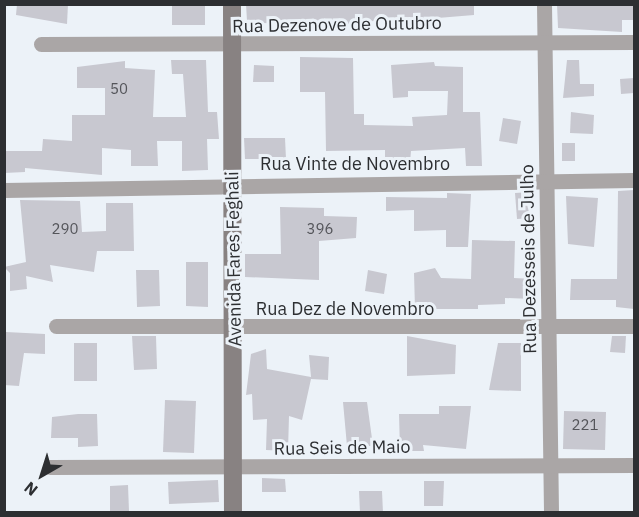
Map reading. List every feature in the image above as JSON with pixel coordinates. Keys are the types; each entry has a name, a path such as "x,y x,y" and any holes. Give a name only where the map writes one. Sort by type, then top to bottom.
{"street":[{"name":"Avenida Fares Feghali","path":"232,4 237,328 233,513"},
{"name":"Rua Dezesseis de Julho","path":"544,4 542,42 551,328 549,465 551,513"},
{"name":"Rua Dezenove de Outubro","path":"41,44 231,47 634,42"},
{"name":"Rua Vinte de Novembro","path":"4,190 233,184 634,180"},
{"name":"Rua Dez de Novembro","path":"56,326 551,328 634,326"},
{"name":"Rua Seis de Maio","path":"50,467 234,470 634,465"}],"building":[{"path":"17,4 68,4 67,24 16,15"},
{"path":"172,4 205,4 205,25 172,25"},
{"path":"246,4 474,4 474,15 413,20 413,25 400,25 400,18 331,26 263,23 247,21"},
{"path":"557,4 634,4 634,20 622,20 622,32 558,28"},
{"path":"300,57 353,58 354,114 364,114 364,125 413,126 412,117 447,115 448,91 408,91 408,97 393,98 391,65 434,62 435,66 463,67 463,112 480,112 482,166 466,166 465,148 411,151 410,163 385,163 385,150 326,151 325,92 300,92"},
{"path":"171,60 206,60 208,112 217,112 219,139 207,139 208,170 182,171 182,141 157,141 158,166 131,166 131,150 102,148 102,175 25,168 25,172 4,173 4,151 42,151 43,139 72,141 72,115 105,115 105,88 77,88 77,67 125,61 125,68 155,70 153,117 186,117 183,74 172,74"},
{"path":"567,60 579,60 580,84 594,84 594,96 563,98"},
{"path":"254,65 274,66 274,82 253,82"},
{"path":"634,78 634,93 621,94 620,79"},
{"path":"571,112 594,115 593,134 570,133"},
{"path":"503,118 521,121 517,144 499,141"},
{"path":"244,138 285,138 286,159 245,159"},
{"path":"562,143 575,143 575,161 562,161"},
{"path":"634,190 634,309 616,307 616,300 570,300 571,279 617,279 618,191"},
{"path":"530,192 531,218 517,219 515,193"},
{"path":"447,193 471,194 468,247 446,247 446,230 414,231 414,210 386,211 386,197 447,198"},
{"path":"566,196 598,198 594,247 568,244"},
{"path":"20,200 80,201 82,232 106,231 106,203 133,203 134,251 97,251 94,272 50,265 53,282 26,276 27,289 10,291 10,273 4,267 26,262"},
{"path":"280,207 324,208 324,216 357,217 356,238 319,241 319,280 245,277 245,254 281,254"},
{"path":"472,240 515,241 514,278 533,279 532,299 505,298 505,304 478,305 478,309 415,309 414,273 435,268 441,278 471,279"},
{"path":"186,262 208,262 208,307 186,306"},
{"path":"136,270 159,270 160,306 137,307"},
{"path":"368,270 387,274 384,294 365,291"},
{"path":"6,332 45,334 45,354 24,353 19,386 4,385"},
{"path":"132,336 156,336 157,369 134,370"},
{"path":"407,336 456,345 455,374 407,376"},
{"path":"612,336 626,336 625,353 610,352"},
{"path":"74,343 97,343 97,381 74,381"},
{"path":"498,343 521,343 521,391 489,390"},
{"path":"266,349 267,369 311,377 309,355 329,357 328,380 311,379 302,420 289,416 288,451 266,450 267,419 253,420 252,394 246,395 251,354"},
{"path":"165,400 196,401 194,453 163,452"},
{"path":"343,402 367,402 373,446 347,446"},
{"path":"439,406 471,406 466,449 423,445 424,451 400,451 399,414 439,414"},
{"path":"564,411 606,412 605,450 563,449"},
{"path":"97,414 98,446 78,447 78,438 51,438 52,417"},
{"path":"262,478 285,479 286,492 262,492"},
{"path":"218,480 219,502 169,504 168,482"},
{"path":"424,481 444,481 443,506 424,506"},
{"path":"128,485 129,511 110,512 110,486"},
{"path":"359,491 382,491 383,513 360,513"}]}
